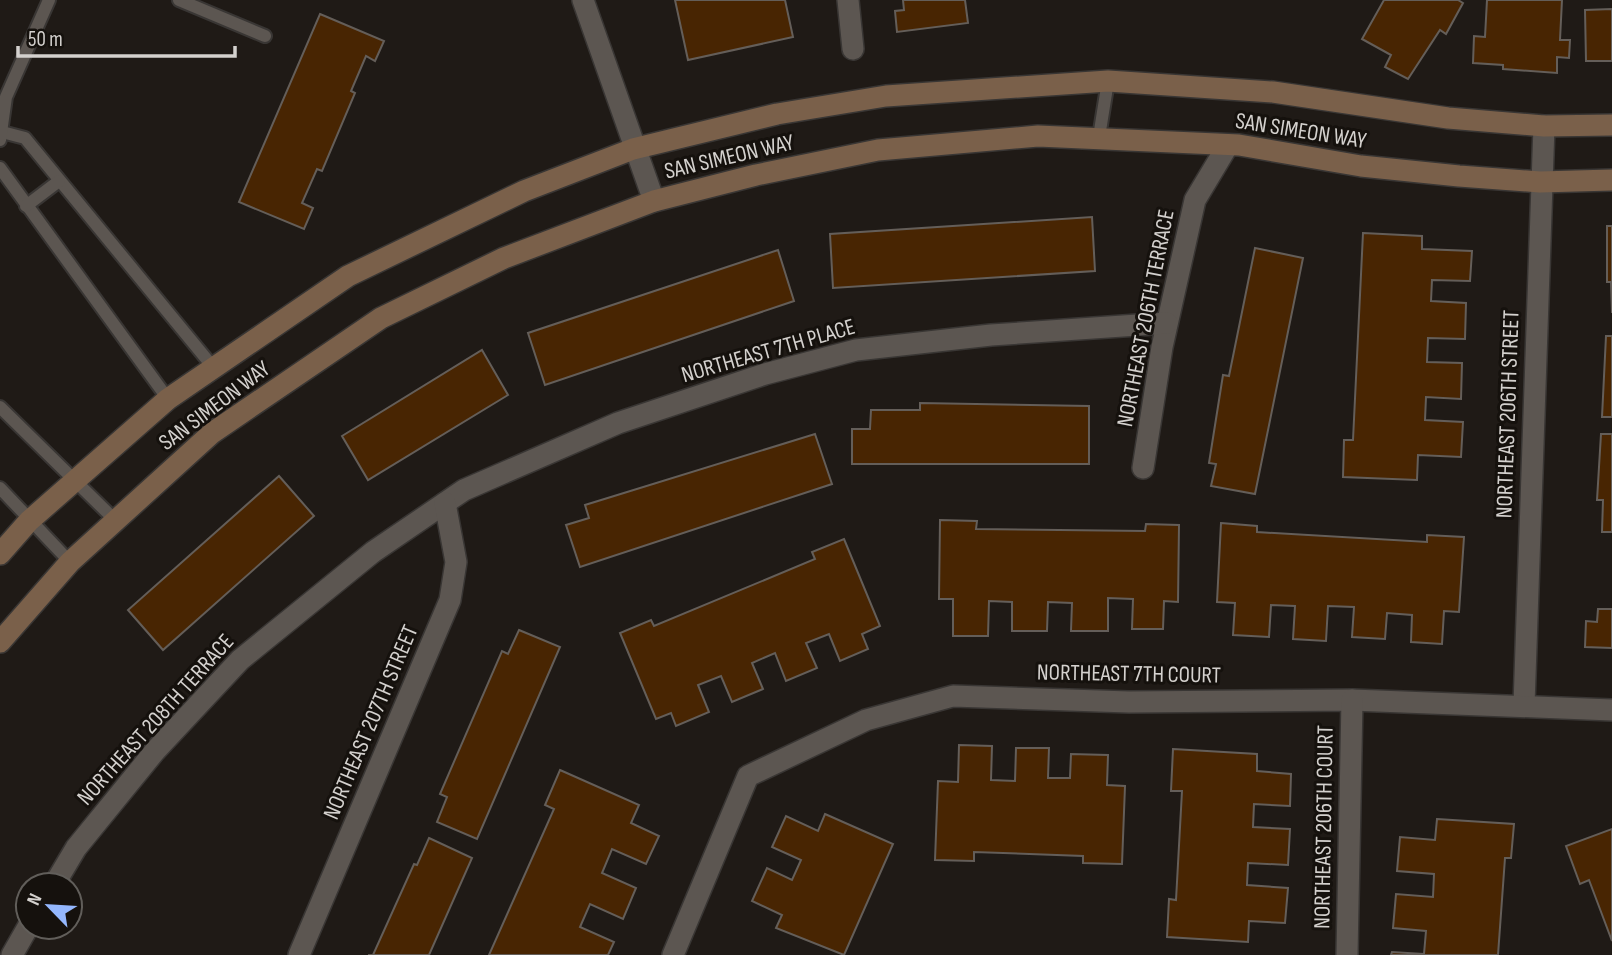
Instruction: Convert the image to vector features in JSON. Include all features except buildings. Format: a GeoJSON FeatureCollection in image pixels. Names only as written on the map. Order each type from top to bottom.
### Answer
{"type":"FeatureCollection","features":[{"type":"Feature","properties":{"kind":"street"},"geometry":{"type":"LineString","coordinates":[[583,0],[633,149],[654,201]]}},
{"type":"Feature","properties":{"kind":"street"},"geometry":{"type":"LineString","coordinates":[[848,0],[853,48]]}},
{"type":"Feature","properties":{"kind":"street","name":"SAN SIMEON WAY"},"geometry":{"type":"LineString","coordinates":[[0,554],[29,521],[168,399],[348,276],[524,191],[633,149],[778,114],[886,96],[1108,82],[1273,92],[1448,118],[1544,126],[1612,125]]}},
{"type":"Feature","properties":{"kind":"street","name":"NORTHEAST 206TH STREET"},"geometry":{"type":"LineString","coordinates":[[1524,705],[1544,126]]}},
{"type":"Feature","properties":{"kind":"street","name":"SAN SIMEON WAY"},"geometry":{"type":"LineString","coordinates":[[0,642],[70,562],[114,519],[212,433],[381,318],[504,258],[654,201],[756,175],[878,150],[1038,136],[1228,145],[1362,166],[1541,182],[1612,180]]}},
{"type":"Feature","properties":{"kind":"street","name":"NORTHEAST 206TH TERRACE"},"geometry":{"type":"LineString","coordinates":[[1143,468],[1167,323],[1195,200],[1228,145]]}},
{"type":"Feature","properties":{"kind":"street","name":"NORTHEAST 7TH PLACE"},"geometry":{"type":"LineString","coordinates":[[445,502],[464,490],[618,423],[765,374],[856,350],[991,335],[1167,323]]}},
{"type":"Feature","properties":{"kind":"street","name":"NORTHEAST 208TH TERRACE"},"geometry":{"type":"LineString","coordinates":[[62,871],[76,848],[155,751],[240,660],[373,552],[445,502]]}},
{"type":"Feature","properties":{"kind":"street","name":"NORTHEAST 207TH STREET"},"geometry":{"type":"LineString","coordinates":[[299,955],[450,600],[456,562],[445,502]]}},
{"type":"Feature","properties":{"kind":"street","name":"NORTHEAST 7TH COURT"},"geometry":{"type":"LineString","coordinates":[[674,955],[748,776],[866,720],[953,696],[1129,702],[1352,700],[1612,710]]}},
{"type":"Feature","properties":{"kind":"street","name":"NORTHEAST 206TH COURT"},"geometry":{"type":"LineString","coordinates":[[1347,955],[1352,700]]}},
{"type":"Feature","properties":{"kind":"lane"},"geometry":{"type":"LineString","coordinates":[[50,0],[6,97],[1,137],[25,138],[214,367]]}},
{"type":"Feature","properties":{"kind":"lane"},"geometry":{"type":"LineString","coordinates":[[179,0],[265,36]]}},
{"type":"Feature","properties":{"kind":"lane"},"geometry":{"type":"LineString","coordinates":[[1099,137],[1108,82]]}},
{"type":"Feature","properties":{"kind":"lane"},"geometry":{"type":"LineString","coordinates":[[0,168],[168,399]]}},
{"type":"Feature","properties":{"kind":"lane"},"geometry":{"type":"LineString","coordinates":[[26,206],[59,181]]}},
{"type":"Feature","properties":{"kind":"lane"},"geometry":{"type":"LineString","coordinates":[[0,407],[114,519]]}},
{"type":"Feature","properties":{"kind":"lane"},"geometry":{"type":"LineString","coordinates":[[0,488],[70,562]]}}]}
